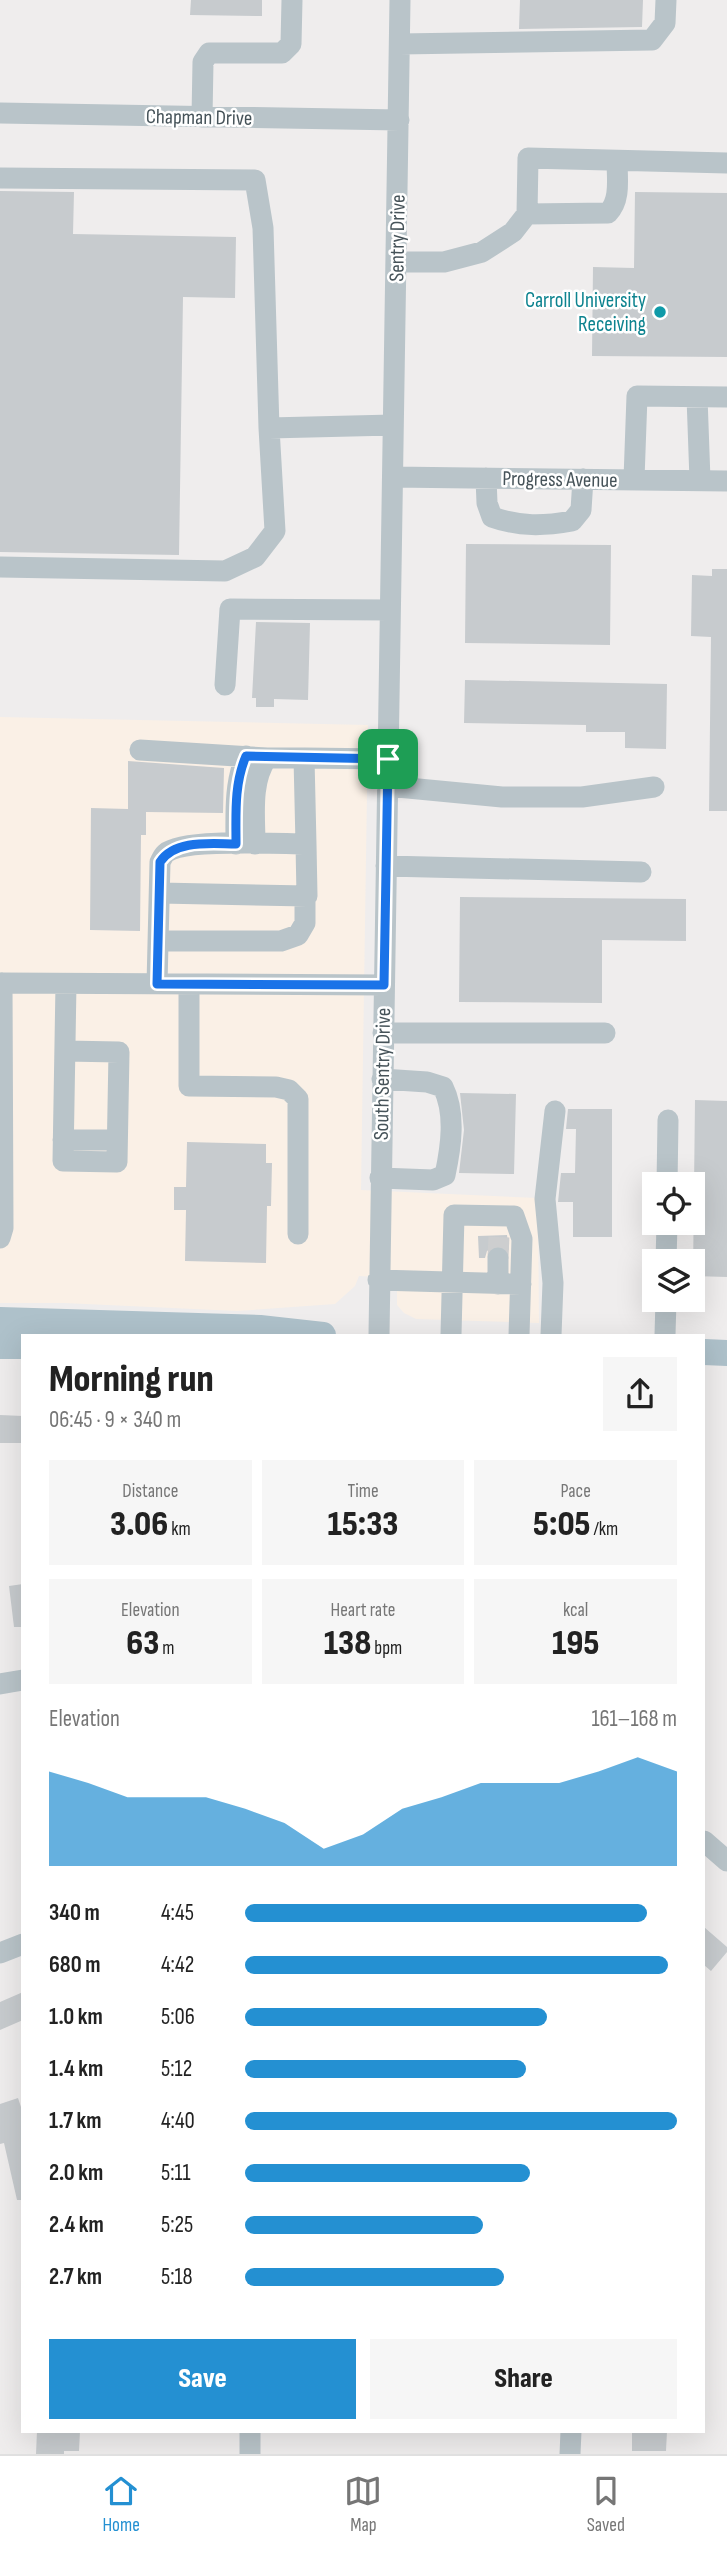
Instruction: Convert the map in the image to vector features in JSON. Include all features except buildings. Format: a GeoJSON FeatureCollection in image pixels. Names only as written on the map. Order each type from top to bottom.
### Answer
{"type":"FeatureCollection","features":[{"type":"Feature","properties":{"kind":"main road"},"geometry":{"type":"LineString","coordinates":[[0,1320],[261,1328],[314,1334]]}},
{"type":"Feature","properties":{"kind":"main road"},"geometry":{"type":"LineString","coordinates":[[0,1346],[21,1346]]}},
{"type":"Feature","properties":{"kind":"main road"},"geometry":{"type":"LineString","coordinates":[[705,1352],[727,1353]]}},
{"type":"Feature","properties":{"kind":"street"},"geometry":{"type":"LineString","coordinates":[[202,117],[203,62],[209,53],[282,53],[291,44],[292,0]]}},
{"type":"Feature","properties":{"kind":"street","name":"Sentry Drive"},"geometry":{"type":"LineString","coordinates":[[393,477],[400,0]]}},
{"type":"Feature","properties":{"kind":"street"},"geometry":{"type":"LineString","coordinates":[[400,44],[652,40],[665,23],[666,0]]}},
{"type":"Feature","properties":{"kind":"street","name":"Chapman Drive"},"geometry":{"type":"LineString","coordinates":[[0,113],[399,120]]}},
{"type":"Feature","properties":{"kind":"street"},"geometry":{"type":"LineString","coordinates":[[396,262],[444,262],[482,252],[513,232],[527,214],[528,158],[727,163]]}},
{"type":"Feature","properties":{"kind":"street"},"geometry":{"type":"LineString","coordinates":[[527,214],[608,213],[617,196],[617,160]]}},
{"type":"Feature","properties":{"kind":"street"},"geometry":{"type":"LineString","coordinates":[[0,178],[255,180],[263,228],[275,531],[255,557],[225,571],[0,567]]}},
{"type":"Feature","properties":{"kind":"street"},"geometry":{"type":"LineString","coordinates":[[634,479],[637,396],[727,397]]}},
{"type":"Feature","properties":{"kind":"street"},"geometry":{"type":"LineString","coordinates":[[697,397],[700,480]]}},
{"type":"Feature","properties":{"kind":"street"},"geometry":{"type":"LineString","coordinates":[[269,428],[393,425]]}},
{"type":"Feature","properties":{"kind":"street","name":"Progress Avenue"},"geometry":{"type":"LineString","coordinates":[[393,477],[727,481]]}},
{"type":"Feature","properties":{"kind":"street","name":"South Sentry Drive"},"geometry":{"type":"LineString","coordinates":[[379,1334],[393,477]]}},
{"type":"Feature","properties":{"kind":"street"},"geometry":{"type":"LineString","coordinates":[[486,478],[487,503],[492,517],[507,522],[540,526],[572,521],[581,510],[583,479]]}},
{"type":"Feature","properties":{"kind":"street"},"geometry":{"type":"LineString","coordinates":[[225,685],[230,608],[390,610]]}},
{"type":"Feature","properties":{"kind":"street"},"geometry":{"type":"LineString","coordinates":[[140,750],[256,757],[388,759]]}},
{"type":"Feature","properties":{"kind":"street"},"geometry":{"type":"LineString","coordinates":[[245,844],[235,807],[238,780],[256,757]]}},
{"type":"Feature","properties":{"kind":"street"},"geometry":{"type":"LineString","coordinates":[[160,941],[281,941],[298,936],[305,923],[304,758]]}},
{"type":"Feature","properties":{"kind":"street"},"geometry":{"type":"LineString","coordinates":[[387,786],[502,797],[582,797],[654,787]]}},
{"type":"Feature","properties":{"kind":"street"},"geometry":{"type":"LineString","coordinates":[[157,984],[160,862],[166,853],[182,846],[306,844]]}},
{"type":"Feature","properties":{"kind":"street"},"geometry":{"type":"LineString","coordinates":[[386,866],[641,872]]}},
{"type":"Feature","properties":{"kind":"street"},"geometry":{"type":"LineString","coordinates":[[160,893],[305,896]]}},
{"type":"Feature","properties":{"kind":"street"},"geometry":{"type":"LineString","coordinates":[[0,1238],[3,1228],[1,983],[384,985]]}},
{"type":"Feature","properties":{"kind":"street"},"geometry":{"type":"LineString","coordinates":[[65,1051],[119,1052],[117,1162],[63,1161],[66,984]]}},
{"type":"Feature","properties":{"kind":"street"},"geometry":{"type":"LineString","coordinates":[[189,985],[189,1086],[276,1087],[289,1090],[298,1098],[298,1234]]}},
{"type":"Feature","properties":{"kind":"street"},"geometry":{"type":"LineString","coordinates":[[383,1033],[605,1033]]}},
{"type":"Feature","properties":{"kind":"street"},"geometry":{"type":"LineString","coordinates":[[380,1178],[433,1180],[444,1175],[451,1126],[450,1100],[443,1087],[427,1082],[382,1079]]}},
{"type":"Feature","properties":{"kind":"street"},"geometry":{"type":"LineString","coordinates":[[551,1334],[552,1283],[545,1199],[555,1111]]}},
{"type":"Feature","properties":{"kind":"street"},"geometry":{"type":"LineString","coordinates":[[667,1172],[668,1120]]}},
{"type":"Feature","properties":{"kind":"street"},"geometry":{"type":"LineString","coordinates":[[451,1334],[454,1215],[499,1226],[514,1216],[523,1239],[519,1334]]}},
{"type":"Feature","properties":{"kind":"street"},"geometry":{"type":"LineString","coordinates":[[498,1258],[498,1284]]}},
{"type":"Feature","properties":{"kind":"street"},"geometry":{"type":"LineString","coordinates":[[379,1280],[521,1284]]}},
{"type":"Feature","properties":{"kind":"street"},"geometry":{"type":"LineString","coordinates":[[665,1334],[666,1312]]}},
{"type":"Feature","properties":{"kind":"street"},"geometry":{"type":"LineString","coordinates":[[0,1684],[21,1680]]}},
{"type":"Feature","properties":{"kind":"street"},"geometry":{"type":"LineString","coordinates":[[705,1842],[727,1861]]}},
{"type":"Feature","properties":{"kind":"street"},"geometry":{"type":"LineString","coordinates":[[0,1953],[21,1945]]}},
{"type":"Feature","properties":{"kind":"street"},"geometry":{"type":"LineString","coordinates":[[250,2433],[250,2454]]}},
{"type":"Feature","properties":{"kind":"street"},"geometry":{"type":"LineString","coordinates":[[570,2433],[570,2454]]}},
{"type":"Feature","properties":{"kind":"shaded area"},"geometry":{"type":"Polygon","coordinates":[[[0,717],[368,725],[361,1190],[538,1198],[539,1323],[416,1319],[404,1313],[397,1305],[397,1278],[359,1276],[355,1286],[335,1304],[237,1311],[64,1303],[0,1303],[0,717]]]}},
{"type":"Feature","properties":{"kind":"tunnel"},"geometry":{"type":"LineString","coordinates":[[498,1258],[499,1235]]}},
{"type":"Feature","properties":{"kind":"place","name":"Carroll University Receiving"},"geometry":{"type":"Point","coordinates":[660,312]}},
{"type":"Feature","properties":{"kind":"route"},"geometry":{"type":"LineString","coordinates":[[246,756],[388,759],[384,985],[157,984],[160,862],[166,853],[182,846],[236,844],[235,807],[238,780],[246,756]]}}]}
